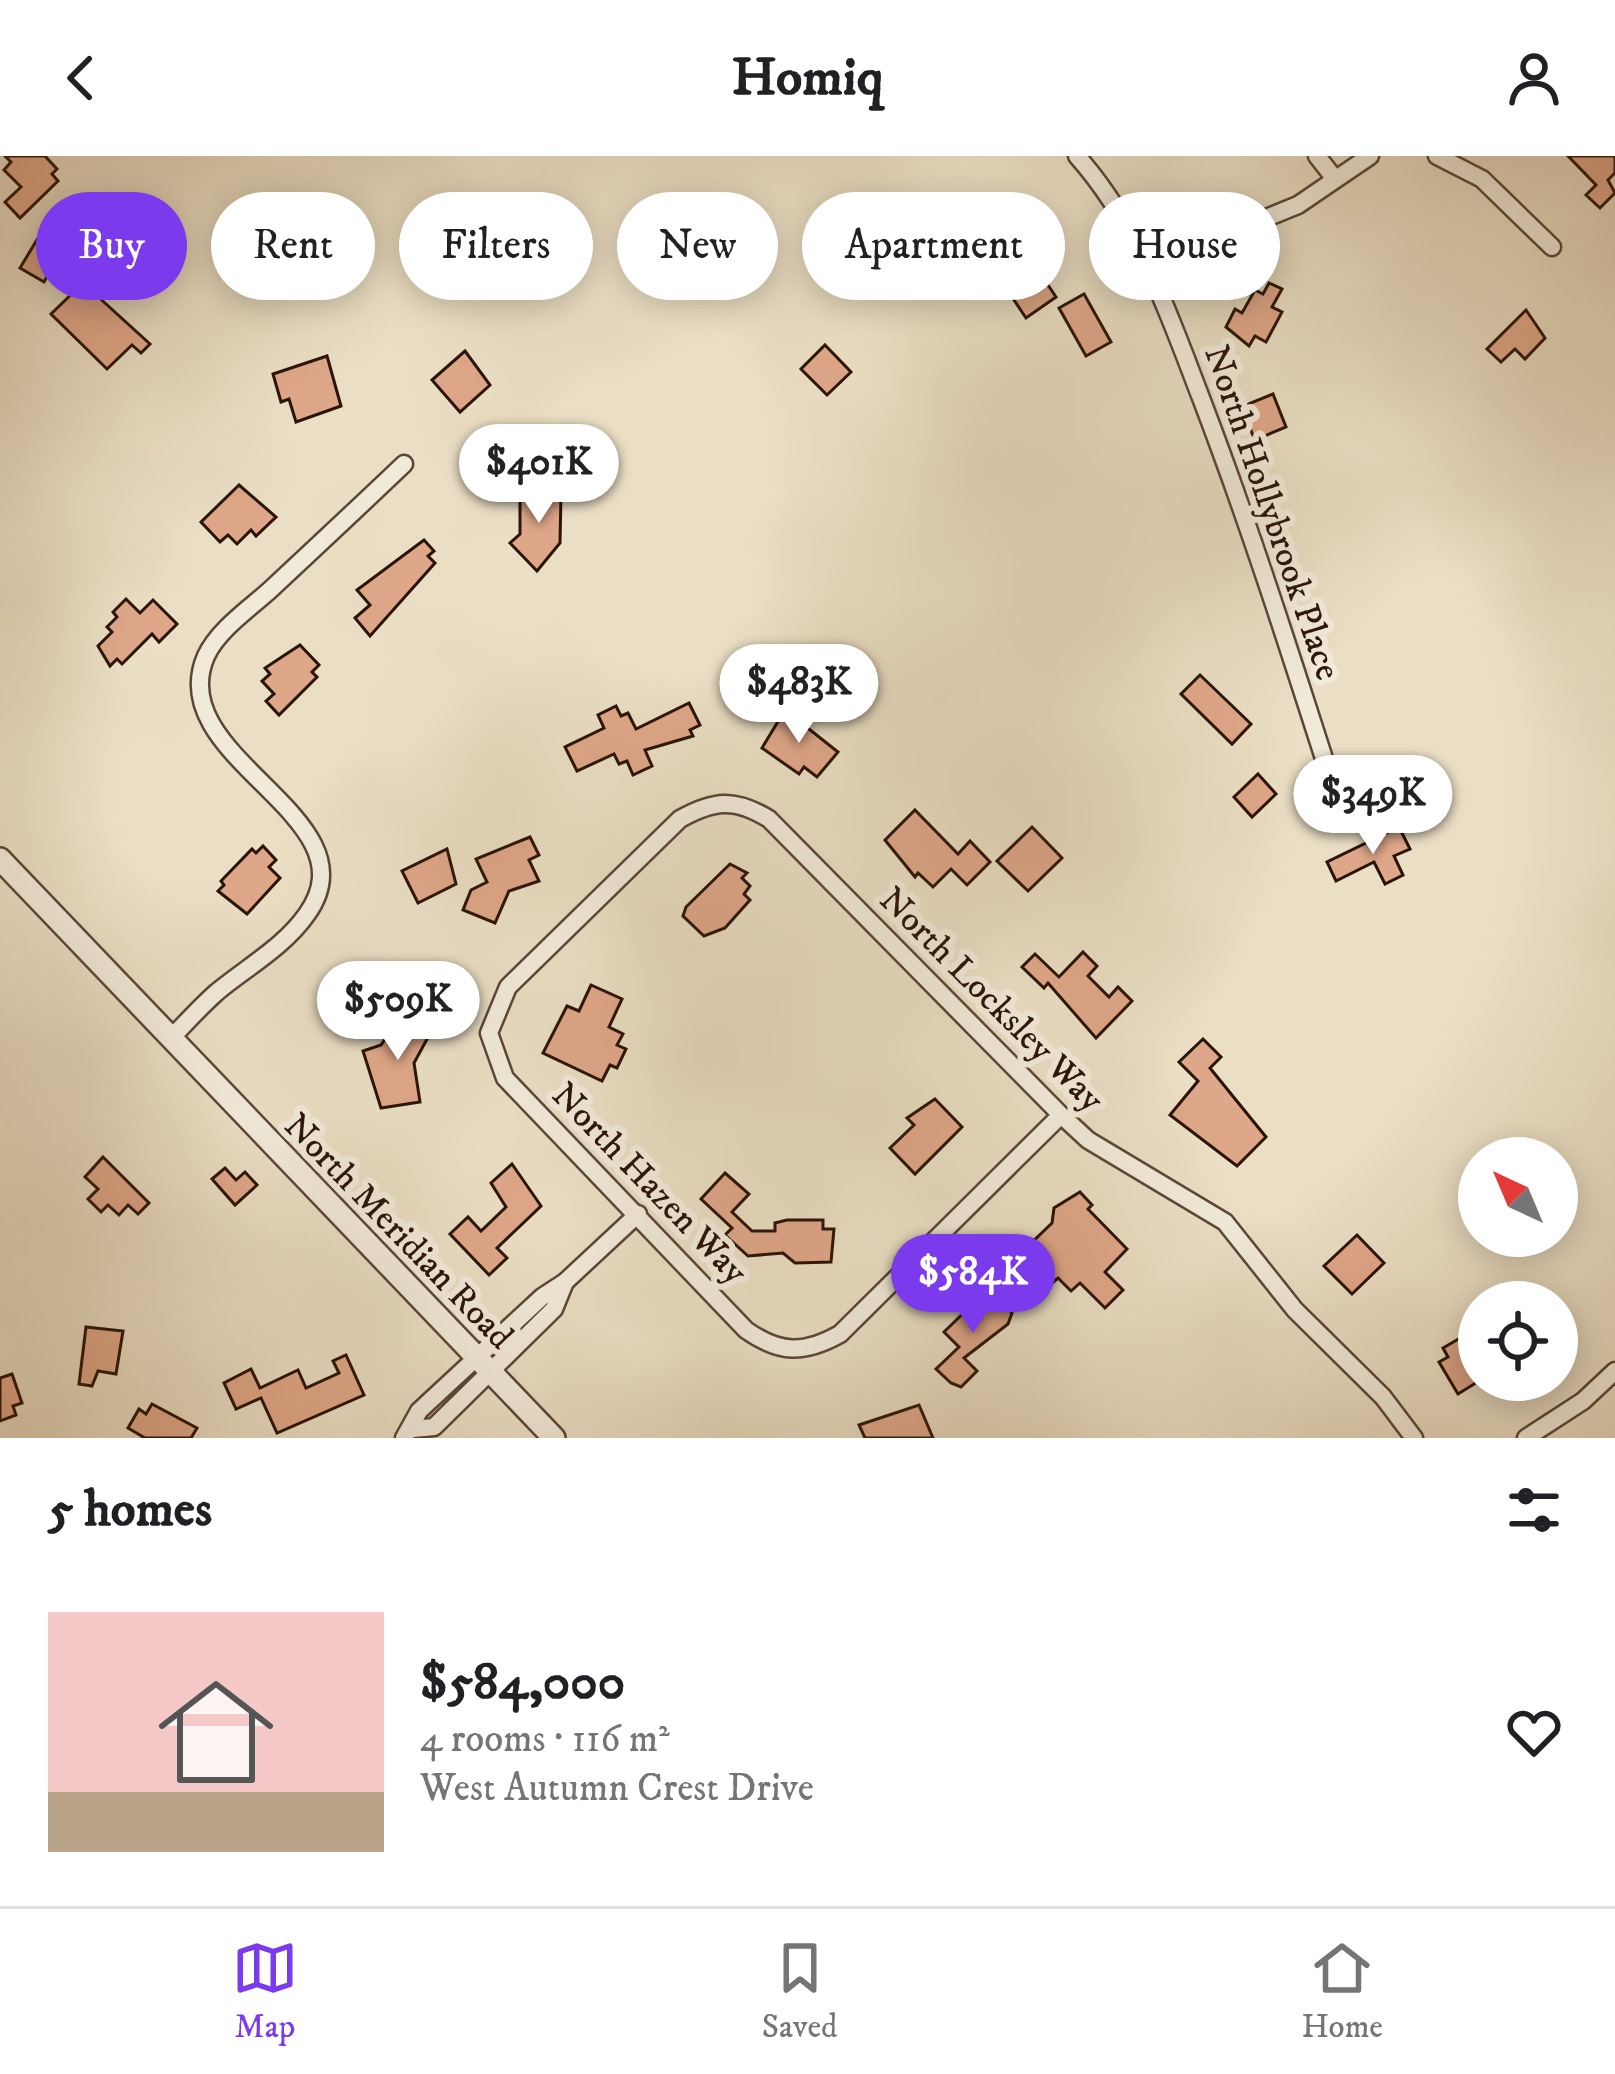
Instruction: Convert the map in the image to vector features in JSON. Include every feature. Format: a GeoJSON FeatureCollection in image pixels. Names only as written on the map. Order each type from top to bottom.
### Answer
{"type":"FeatureCollection","features":[{"type":"Feature","properties":{"kind":"street","name":"North Hollybrook Place"},"geometry":{"type":"LineString","coordinates":[[1077,156],[1106,192]]}},
{"type":"Feature","properties":{"kind":"street"},"geometry":{"type":"LineString","coordinates":[[1317,156],[1335,179]]}},
{"type":"Feature","properties":{"kind":"street"},"geometry":{"type":"LineString","coordinates":[[1280,212],[1370,156]]}},
{"type":"Feature","properties":{"kind":"street"},"geometry":{"type":"LineString","coordinates":[[1437,156],[1482,179],[1552,247]]}},
{"type":"Feature","properties":{"kind":"street","name":"North Hollybrook Place"},"geometry":{"type":"LineString","coordinates":[[1162,300],[1240,501],[1328,771]]}},
{"type":"Feature","properties":{"kind":"street"},"geometry":{"type":"LineString","coordinates":[[171,1038],[215,994],[289,936],[310,912],[320,871],[306,830],[215,731],[202,709],[198,688],[204,661],[230,628],[404,464]]}},
{"type":"Feature","properties":{"kind":"street","name":"North Locksley Way"},"geometry":{"type":"LineString","coordinates":[[489,1033],[508,987],[675,824],[706,805],[730,802],[769,819],[1088,1140],[1216,1214],[1319,1337],[1384,1396],[1414,1438]]}},
{"type":"Feature","properties":{"kind":"street","name":"North Meridian Road"},"geometry":{"type":"LineString","coordinates":[[0,859],[554,1438]]}},
{"type":"Feature","properties":{"kind":"street","name":"North Hazen Way"},"geometry":{"type":"LineString","coordinates":[[489,1033],[506,1078],[746,1330],[766,1345],[792,1352],[840,1334],[1061,1115]]}},
{"type":"Feature","properties":{"kind":"street"},"geometry":{"type":"LineString","coordinates":[[408,1434],[434,1427],[483,1364],[554,1309],[566,1282],[638,1214]]}},
{"type":"Feature","properties":{"kind":"street"},"geometry":{"type":"LineString","coordinates":[[1526,1438],[1583,1401],[1615,1371]]}},
{"type":"Feature","properties":{"kind":"building"},"geometry":{"type":"Polygon","coordinates":[[[5,156],[45,156],[57,169],[52,174],[58,181],[47,192],[36,192],[36,202],[20,218],[5,202],[21,187],[4,170],[11,162],[5,156]]]}},
{"type":"Feature","properties":{"kind":"building"},"geometry":{"type":"Polygon","coordinates":[[[1568,156],[1615,156],[1615,173],[1608,180],[1615,193],[1600,208],[1586,195],[1596,185],[1568,156]]]}},
{"type":"Feature","properties":{"kind":"building"},"geometry":{"type":"Polygon","coordinates":[[[36,241],[36,277],[20,268],[36,241]]]}},
{"type":"Feature","properties":{"kind":"building"},"geometry":{"type":"Polygon","coordinates":[[[1084,294],[1111,342],[1086,356],[1059,308],[1084,294]]]}},
{"type":"Feature","properties":{"kind":"building"},"geometry":{"type":"Polygon","coordinates":[[[65,300],[102,300],[150,344],[141,353],[132,345],[107,369],[51,314],[65,300]]]}},
{"type":"Feature","properties":{"kind":"building"},"geometry":{"type":"Polygon","coordinates":[[[1014,300],[1052,300],[1026,318],[1014,300]]]}},
{"type":"Feature","properties":{"kind":"building"},"geometry":{"type":"Polygon","coordinates":[[[1249,300],[1276,300],[1272,307],[1282,312],[1266,342],[1255,336],[1249,346],[1226,327],[1235,309],[1242,313],[1249,300]]]}},
{"type":"Feature","properties":{"kind":"building"},"geometry":{"type":"Polygon","coordinates":[[[1526,310],[1545,338],[1525,359],[1515,349],[1501,362],[1487,349],[1526,310]]]}},
{"type":"Feature","properties":{"kind":"building"},"geometry":{"type":"Polygon","coordinates":[[[825,345],[851,372],[827,395],[801,369],[825,345]]]}},
{"type":"Feature","properties":{"kind":"building"},"geometry":{"type":"Polygon","coordinates":[[[465,351],[490,385],[460,412],[432,380],[465,351]]]}},
{"type":"Feature","properties":{"kind":"building"},"geometry":{"type":"Polygon","coordinates":[[[327,356],[341,406],[296,422],[289,399],[281,402],[273,374],[327,356]]]}},
{"type":"Feature","properties":{"kind":"building"},"geometry":{"type":"Polygon","coordinates":[[[1273,394],[1286,427],[1255,440],[1241,407],[1273,394]]]}},
{"type":"Feature","properties":{"kind":"building"},"geometry":{"type":"Polygon","coordinates":[[[239,485],[276,517],[256,536],[251,530],[237,544],[228,535],[220,542],[201,522],[239,485]]]}},
{"type":"Feature","properties":{"kind":"building"},"geometry":{"type":"Polygon","coordinates":[[[534,487],[561,494],[560,543],[537,571],[510,543],[520,534],[520,495],[534,487]]]}},
{"type":"Feature","properties":{"kind":"building"},"geometry":{"type":"Polygon","coordinates":[[[424,540],[434,551],[428,556],[435,563],[370,636],[355,618],[370,605],[357,590],[424,540]]]}},
{"type":"Feature","properties":{"kind":"building"},"geometry":{"type":"Polygon","coordinates":[[[126,599],[140,613],[153,600],[177,624],[159,642],[152,634],[122,664],[117,659],[110,666],[98,646],[112,632],[107,627],[117,617],[113,612],[126,599]]]}},
{"type":"Feature","properties":{"kind":"building"},"geometry":{"type":"Polygon","coordinates":[[[300,645],[319,665],[312,672],[317,677],[279,715],[266,701],[274,694],[262,681],[270,674],[265,668],[300,645]]]}},
{"type":"Feature","properties":{"kind":"building"},"geometry":{"type":"Polygon","coordinates":[[[1200,675],[1251,724],[1232,744],[1181,694],[1200,675]]]}},
{"type":"Feature","properties":{"kind":"building"},"geometry":{"type":"Polygon","coordinates":[[[689,703],[700,725],[690,730],[693,736],[645,750],[652,766],[633,775],[627,761],[619,764],[614,754],[577,771],[565,747],[604,728],[598,715],[616,706],[621,716],[628,713],[636,729],[689,703]]]}},
{"type":"Feature","properties":{"kind":"building"},"geometry":{"type":"Polygon","coordinates":[[[785,710],[838,752],[817,777],[804,767],[799,774],[762,748],[785,710]]]}},
{"type":"Feature","properties":{"kind":"building"},"geometry":{"type":"Polygon","coordinates":[[[1258,774],[1276,794],[1252,817],[1234,797],[1258,774]]]}},
{"type":"Feature","properties":{"kind":"building"},"geometry":{"type":"Polygon","coordinates":[[[915,810],[958,854],[970,841],[990,862],[967,885],[951,869],[933,887],[918,873],[915,877],[885,840],[915,810]]]}},
{"type":"Feature","properties":{"kind":"building"},"geometry":{"type":"Polygon","coordinates":[[[1032,827],[1062,858],[1028,891],[997,861],[1032,827]]]}},
{"type":"Feature","properties":{"kind":"building"},"geometry":{"type":"Polygon","coordinates":[[[1399,827],[1410,849],[1394,856],[1403,875],[1385,884],[1374,862],[1336,881],[1327,862],[1399,827]]]}},
{"type":"Feature","properties":{"kind":"building"},"geometry":{"type":"Polygon","coordinates":[[[530,837],[539,855],[529,860],[539,881],[509,891],[495,923],[463,910],[471,890],[487,882],[476,859],[530,837]]]}},
{"type":"Feature","properties":{"kind":"building"},"geometry":{"type":"Polygon","coordinates":[[[263,846],[276,860],[269,867],[280,878],[247,914],[218,891],[224,885],[221,881],[252,849],[256,853],[263,846]]]}},
{"type":"Feature","properties":{"kind":"building"},"geometry":{"type":"Polygon","coordinates":[[[447,849],[456,884],[418,903],[402,871],[447,849]]]}},
{"type":"Feature","properties":{"kind":"building"},"geometry":{"type":"Polygon","coordinates":[[[730,864],[747,873],[742,878],[750,886],[744,894],[750,900],[725,928],[704,936],[683,916],[686,907],[730,864]]]}},
{"type":"Feature","properties":{"kind":"building"},"geometry":{"type":"Polygon","coordinates":[[[1083,952],[1097,966],[1088,976],[1109,997],[1118,987],[1132,1001],[1096,1038],[1048,983],[1044,988],[1022,967],[1035,954],[1059,977],[1083,952]]]}},
{"type":"Feature","properties":{"kind":"building"},"geometry":{"type":"Polygon","coordinates":[[[591,985],[622,999],[609,1027],[623,1034],[617,1045],[626,1049],[617,1068],[610,1065],[602,1081],[543,1053],[567,1006],[579,1011],[591,985]]]}},
{"type":"Feature","properties":{"kind":"building"},"geometry":{"type":"Polygon","coordinates":[[[404,1011],[432,1030],[414,1063],[420,1102],[381,1108],[363,1051],[381,1045],[404,1011]]]}},
{"type":"Feature","properties":{"kind":"building"},"geometry":{"type":"Polygon","coordinates":[[[1203,1039],[1221,1057],[1210,1068],[1266,1137],[1237,1166],[1170,1115],[1198,1081],[1179,1062],[1203,1039]]]}},
{"type":"Feature","properties":{"kind":"building"},"geometry":{"type":"Polygon","coordinates":[[[935,1099],[962,1127],[915,1174],[890,1148],[914,1125],[907,1118],[935,1099]]]}},
{"type":"Feature","properties":{"kind":"building"},"geometry":{"type":"Polygon","coordinates":[[[103,1157],[149,1203],[138,1214],[128,1205],[119,1215],[108,1205],[101,1212],[88,1199],[98,1189],[85,1177],[103,1157]]]}},
{"type":"Feature","properties":{"kind":"building"},"geometry":{"type":"Polygon","coordinates":[[[512,1164],[541,1206],[497,1248],[507,1258],[489,1275],[450,1234],[468,1217],[481,1231],[506,1207],[491,1183],[512,1164]]]}},
{"type":"Feature","properties":{"kind":"building"},"geometry":{"type":"Polygon","coordinates":[[[225,1168],[236,1180],[245,1172],[257,1185],[235,1205],[212,1179],[225,1168]]]}},
{"type":"Feature","properties":{"kind":"building"},"geometry":{"type":"Polygon","coordinates":[[[725,1173],[749,1194],[732,1212],[752,1231],[775,1231],[775,1223],[787,1220],[823,1220],[823,1229],[834,1229],[831,1262],[795,1263],[783,1253],[748,1256],[725,1235],[732,1228],[701,1199],[725,1173]]]}},
{"type":"Feature","properties":{"kind":"building"},"geometry":{"type":"Polygon","coordinates":[[[1080,1192],[1092,1205],[1088,1209],[1127,1249],[1105,1272],[1123,1290],[1105,1308],[1080,1283],[1071,1291],[1058,1278],[1050,1285],[1023,1251],[1052,1223],[1054,1208],[1080,1192]]]}},
{"type":"Feature","properties":{"kind":"building"},"geometry":{"type":"Polygon","coordinates":[[[1357,1235],[1384,1263],[1352,1294],[1324,1266],[1357,1235]]]}},
{"type":"Feature","properties":{"kind":"building"},"geometry":{"type":"Polygon","coordinates":[[[992,1292],[1012,1313],[1008,1324],[964,1358],[977,1371],[961,1387],[936,1369],[959,1347],[944,1332],[983,1294],[992,1292]]]}},
{"type":"Feature","properties":{"kind":"building"},"geometry":{"type":"Polygon","coordinates":[[[86,1327],[123,1331],[116,1374],[98,1371],[92,1386],[79,1384],[86,1327]]]}},
{"type":"Feature","properties":{"kind":"building"},"geometry":{"type":"Polygon","coordinates":[[[1458,1339],[1458,1394],[1439,1362],[1448,1357],[1443,1348],[1458,1339]]]}},
{"type":"Feature","properties":{"kind":"building"},"geometry":{"type":"Polygon","coordinates":[[[346,1355],[364,1395],[277,1433],[261,1398],[236,1409],[224,1383],[251,1369],[260,1388],[298,1370],[306,1388],[339,1373],[333,1361],[346,1355]]]}},
{"type":"Feature","properties":{"kind":"building"},"geometry":{"type":"Polygon","coordinates":[[[12,1374],[22,1403],[13,1406],[16,1415],[0,1421],[0,1378],[12,1374]]]}},
{"type":"Feature","properties":{"kind":"building"},"geometry":{"type":"Polygon","coordinates":[[[152,1404],[197,1428],[191,1438],[145,1438],[128,1428],[139,1409],[146,1414],[152,1404]]]}},
{"type":"Feature","properties":{"kind":"building"},"geometry":{"type":"Polygon","coordinates":[[[919,1405],[933,1438],[865,1438],[859,1425],[919,1405]]]}}]}
